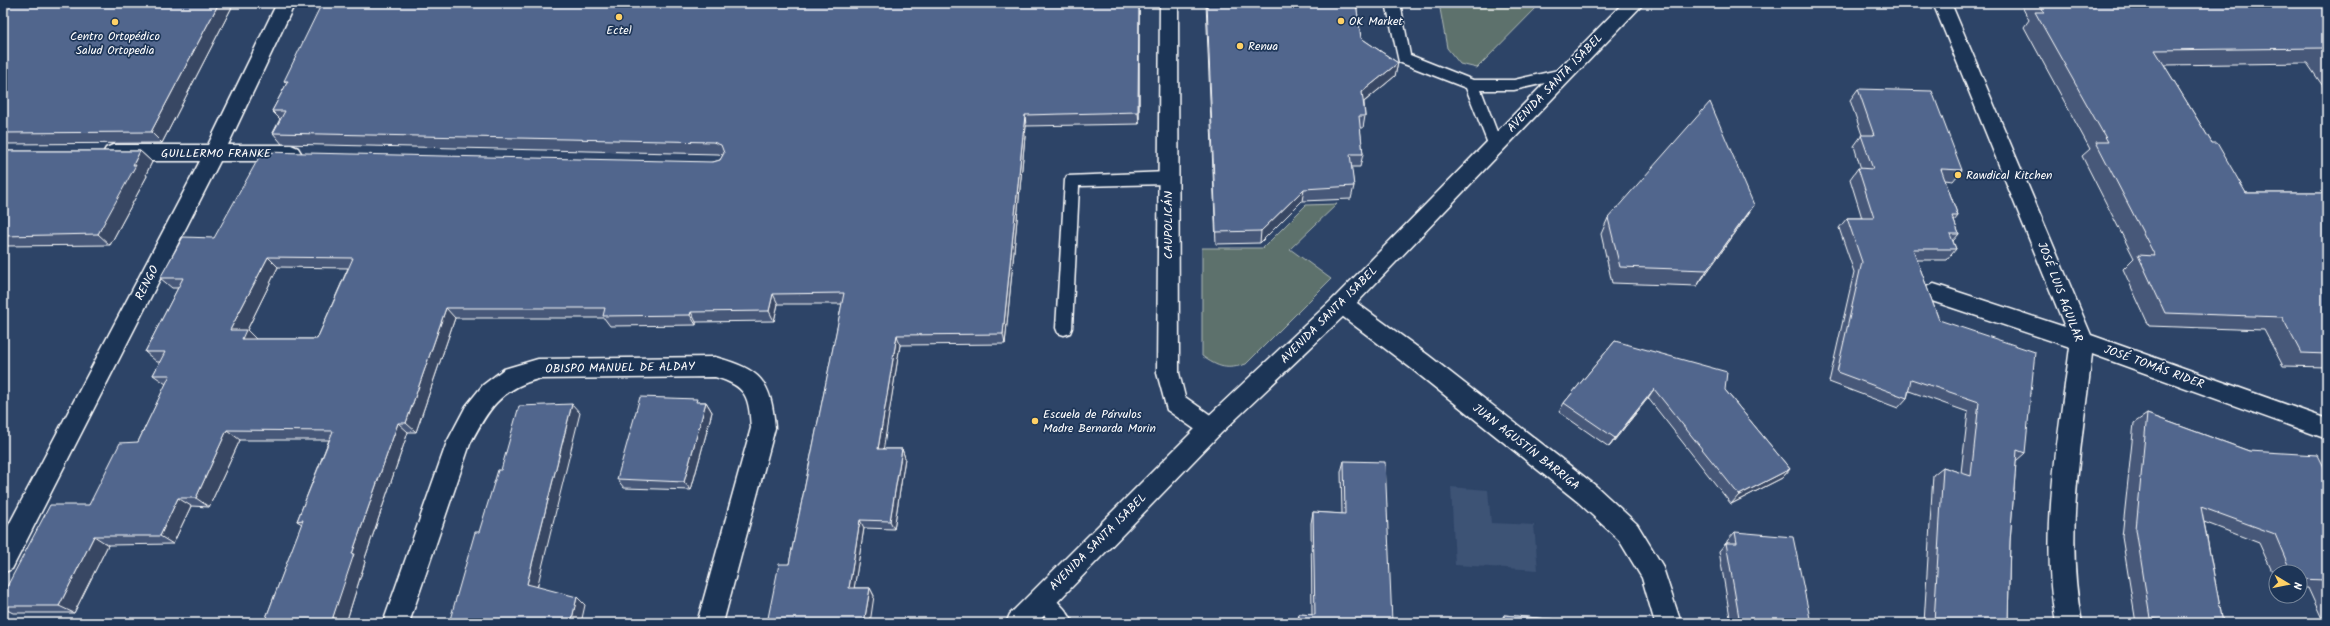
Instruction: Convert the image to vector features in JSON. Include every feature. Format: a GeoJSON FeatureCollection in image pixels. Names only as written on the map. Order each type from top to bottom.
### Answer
{"type":"FeatureCollection","features":[{"type":"Feature","properties":{"kind":"street","name":"RENGO"},"geometry":{"type":"LineString","coordinates":[[3,561],[214,152],[286,3]]}},
{"type":"Feature","properties":{"kind":"street","name":"CAUPOLICÁN"},"geometry":{"type":"LineString","coordinates":[[1169,3],[1168,373],[1175,403],[1211,428]]}},
{"type":"Feature","properties":{"kind":"street","name":"AVENIDA SANTA ISABEL"},"geometry":{"type":"LineString","coordinates":[[1019,623],[1211,428],[1342,304],[1495,144],[1567,73],[1614,12],[1635,3]]}},
{"type":"Feature","properties":{"kind":"street","name":"JOSÉ LUIS AGUILAR"},"geometry":{"type":"LineString","coordinates":[[1942,3],[2082,341],[2062,516],[2064,603],[2069,623]]}},
{"type":"Feature","properties":{"kind":"street","name":"GUILLERMO FRANKE"},"geometry":{"type":"LineString","coordinates":[[95,153],[307,153]]}},
{"type":"Feature","properties":{"kind":"street","name":"JOSÉ TOMÁS RIDER"},"geometry":{"type":"LineString","coordinates":[[1934,293],[2082,341],[2327,429]]}},
{"type":"Feature","properties":{"kind":"street","name":"JUAN AGUSTÍN BARRIGA"},"geometry":{"type":"LineString","coordinates":[[1342,304],[1420,362],[1556,470],[1628,532],[1653,572],[1668,623]]}},
{"type":"Feature","properties":{"kind":"street","name":"OBISPO MANUEL DE ALDAY"},"geometry":{"type":"LineString","coordinates":[[396,623],[459,442],[474,413],[491,392],[512,376],[538,369],[715,367],[736,372],[752,383],[762,400],[763,428],[710,623]]}},
{"type":"Feature","properties":{"kind":"lane"},"geometry":{"type":"LineString","coordinates":[[1393,3],[1404,58],[1472,85],[1514,85],[1567,73]]}},
{"type":"Feature","properties":{"kind":"lane"},"geometry":{"type":"LineString","coordinates":[[1472,85],[1495,144]]}},
{"type":"Feature","properties":{"kind":"lane"},"geometry":{"type":"LineString","coordinates":[[1064,328],[1072,180],[1168,178]]}},
{"type":"Feature","properties":{"kind":"lane"},"geometry":{"type":"LineString","coordinates":[[1041,599],[1064,623]]}},
{"type":"Feature","properties":{"kind":"shaded area"},"geometry":{"type":"Polygon","coordinates":[[[1451,487],[1488,490],[1491,523],[1534,525],[1538,570],[1455,565],[1451,487]]]}},
{"type":"Feature","properties":{"kind":"green space"},"geometry":{"type":"Polygon","coordinates":[[[1439,3],[1541,3],[1477,68],[1460,64],[1447,48],[1439,3]]]}},
{"type":"Feature","properties":{"kind":"green space"},"geometry":{"type":"Polygon","coordinates":[[[1337,204],[1290,249],[1331,279],[1246,364],[1234,367],[1223,367],[1202,356],[1202,248],[1263,248],[1306,205],[1337,204]]]}},
{"type":"Feature","properties":{"kind":"building"},"geometry":{"type":"Polygon","coordinates":[[[3,3],[219,3],[151,132],[3,133],[3,3]]]}},
{"type":"Feature","properties":{"kind":"building"},"geometry":{"type":"Polygon","coordinates":[[[322,3],[1139,3],[1138,112],[1025,115],[1003,334],[897,335],[878,449],[902,449],[890,521],[860,520],[849,588],[870,588],[864,623],[767,623],[779,564],[789,564],[844,293],[773,294],[769,311],[691,312],[690,315],[603,316],[605,308],[446,308],[406,423],[398,423],[352,554],[354,554],[331,623],[264,623],[303,520],[297,521],[333,431],[227,430],[196,498],[178,498],[160,536],[94,536],[59,606],[3,606],[3,594],[50,505],[89,505],[120,443],[138,442],[170,375],[153,375],[165,352],[145,352],[183,278],[160,278],[183,237],[214,238],[262,152],[713,162],[720,160],[724,153],[721,145],[713,142],[273,133],[285,111],[272,111],[288,81],[284,81],[322,3]],[[268,257],[230,330],[246,330],[242,339],[317,339],[353,258],[268,257]]]}},
{"type":"Feature","properties":{"kind":"building"},"geometry":{"type":"Polygon","coordinates":[[[1207,3],[1356,3],[1361,38],[1398,63],[1362,92],[1365,116],[1359,116],[1363,154],[1350,154],[1354,186],[1304,189],[1261,231],[1216,232],[1207,3]]]}},
{"type":"Feature","properties":{"kind":"building"},"geometry":{"type":"Polygon","coordinates":[[[2039,3],[2327,3],[2327,54],[2323,48],[2155,50],[2212,143],[2217,143],[2246,193],[2327,193],[2327,354],[2301,353],[2282,317],[2165,313],[2138,255],[2155,256],[2096,142],[2108,142],[2035,12],[2044,12],[2039,3]]]}},
{"type":"Feature","properties":{"kind":"building"},"geometry":{"type":"Polygon","coordinates":[[[1858,89],[1932,91],[1962,170],[1941,169],[1958,216],[1952,216],[1959,234],[1950,234],[1956,249],[1913,249],[1939,320],[2035,352],[2025,453],[2017,450],[2010,541],[2008,623],[1934,623],[1943,467],[1971,476],[1979,402],[1911,379],[1907,398],[1837,372],[1862,262],[1847,218],[1874,218],[1858,168],[1873,169],[1861,135],[1874,135],[1858,89]]]}},
{"type":"Feature","properties":{"kind":"building"},"geometry":{"type":"Polygon","coordinates":[[[1710,102],[1754,205],[1707,270],[1620,267],[1608,218],[1710,102]]]}},
{"type":"Feature","properties":{"kind":"building"},"geometry":{"type":"Polygon","coordinates":[[[3,151],[140,151],[133,165],[136,165],[98,234],[3,236],[3,151]]]}},
{"type":"Feature","properties":{"kind":"building"},"geometry":{"type":"Polygon","coordinates":[[[1615,341],[1727,372],[1725,390],[1790,469],[1739,495],[1654,389],[1615,438],[1564,403],[1615,341]]]}},
{"type":"Feature","properties":{"kind":"building"},"geometry":{"type":"Polygon","coordinates":[[[640,397],[697,399],[696,402],[706,402],[684,482],[617,479],[640,397]]]}},
{"type":"Feature","properties":{"kind":"building"},"geometry":{"type":"Polygon","coordinates":[[[572,404],[527,584],[577,597],[571,623],[449,623],[475,532],[479,532],[498,470],[501,470],[519,406],[572,404]]]}},
{"type":"Feature","properties":{"kind":"building"},"geometry":{"type":"Polygon","coordinates":[[[2147,414],[2249,451],[2317,455],[2325,471],[2327,471],[2327,585],[2325,580],[2308,579],[2308,564],[2288,564],[2275,534],[2201,507],[2223,623],[2161,623],[2160,620],[2150,618],[2136,529],[2147,414]]]}},
{"type":"Feature","properties":{"kind":"building"},"geometry":{"type":"Polygon","coordinates":[[[1344,461],[1385,462],[1392,622],[1299,623],[1299,614],[1315,615],[1313,512],[1345,514],[1344,461]]]}},
{"type":"Feature","properties":{"kind":"building"},"geometry":{"type":"Polygon","coordinates":[[[1735,532],[1793,537],[1811,623],[1740,623],[1726,543],[1737,543],[1735,532]]]}},
{"type":"Feature","properties":{"kind":"building"},"geometry":{"type":"Polygon","coordinates":[[[1504,615],[1594,623],[1505,623],[1504,615]]]}},
{"type":"Feature","properties":{"kind":"place","name":"Ectel"},"geometry":{"type":"Point","coordinates":[619,17]}},
{"type":"Feature","properties":{"kind":"place","name":"OK Market"},"geometry":{"type":"Point","coordinates":[1341,21]}},
{"type":"Feature","properties":{"kind":"place","name":"Centro Ortopédico Salud Ortopedia"},"geometry":{"type":"Point","coordinates":[115,22]}},
{"type":"Feature","properties":{"kind":"place","name":"Renua"},"geometry":{"type":"Point","coordinates":[1240,46]}},
{"type":"Feature","properties":{"kind":"place","name":"Rawdical Kitchen"},"geometry":{"type":"Point","coordinates":[1958,175]}},
{"type":"Feature","properties":{"kind":"place","name":"Escuela de Párvulos Madre Bernarda Morin"},"geometry":{"type":"Point","coordinates":[1035,421]}}]}
